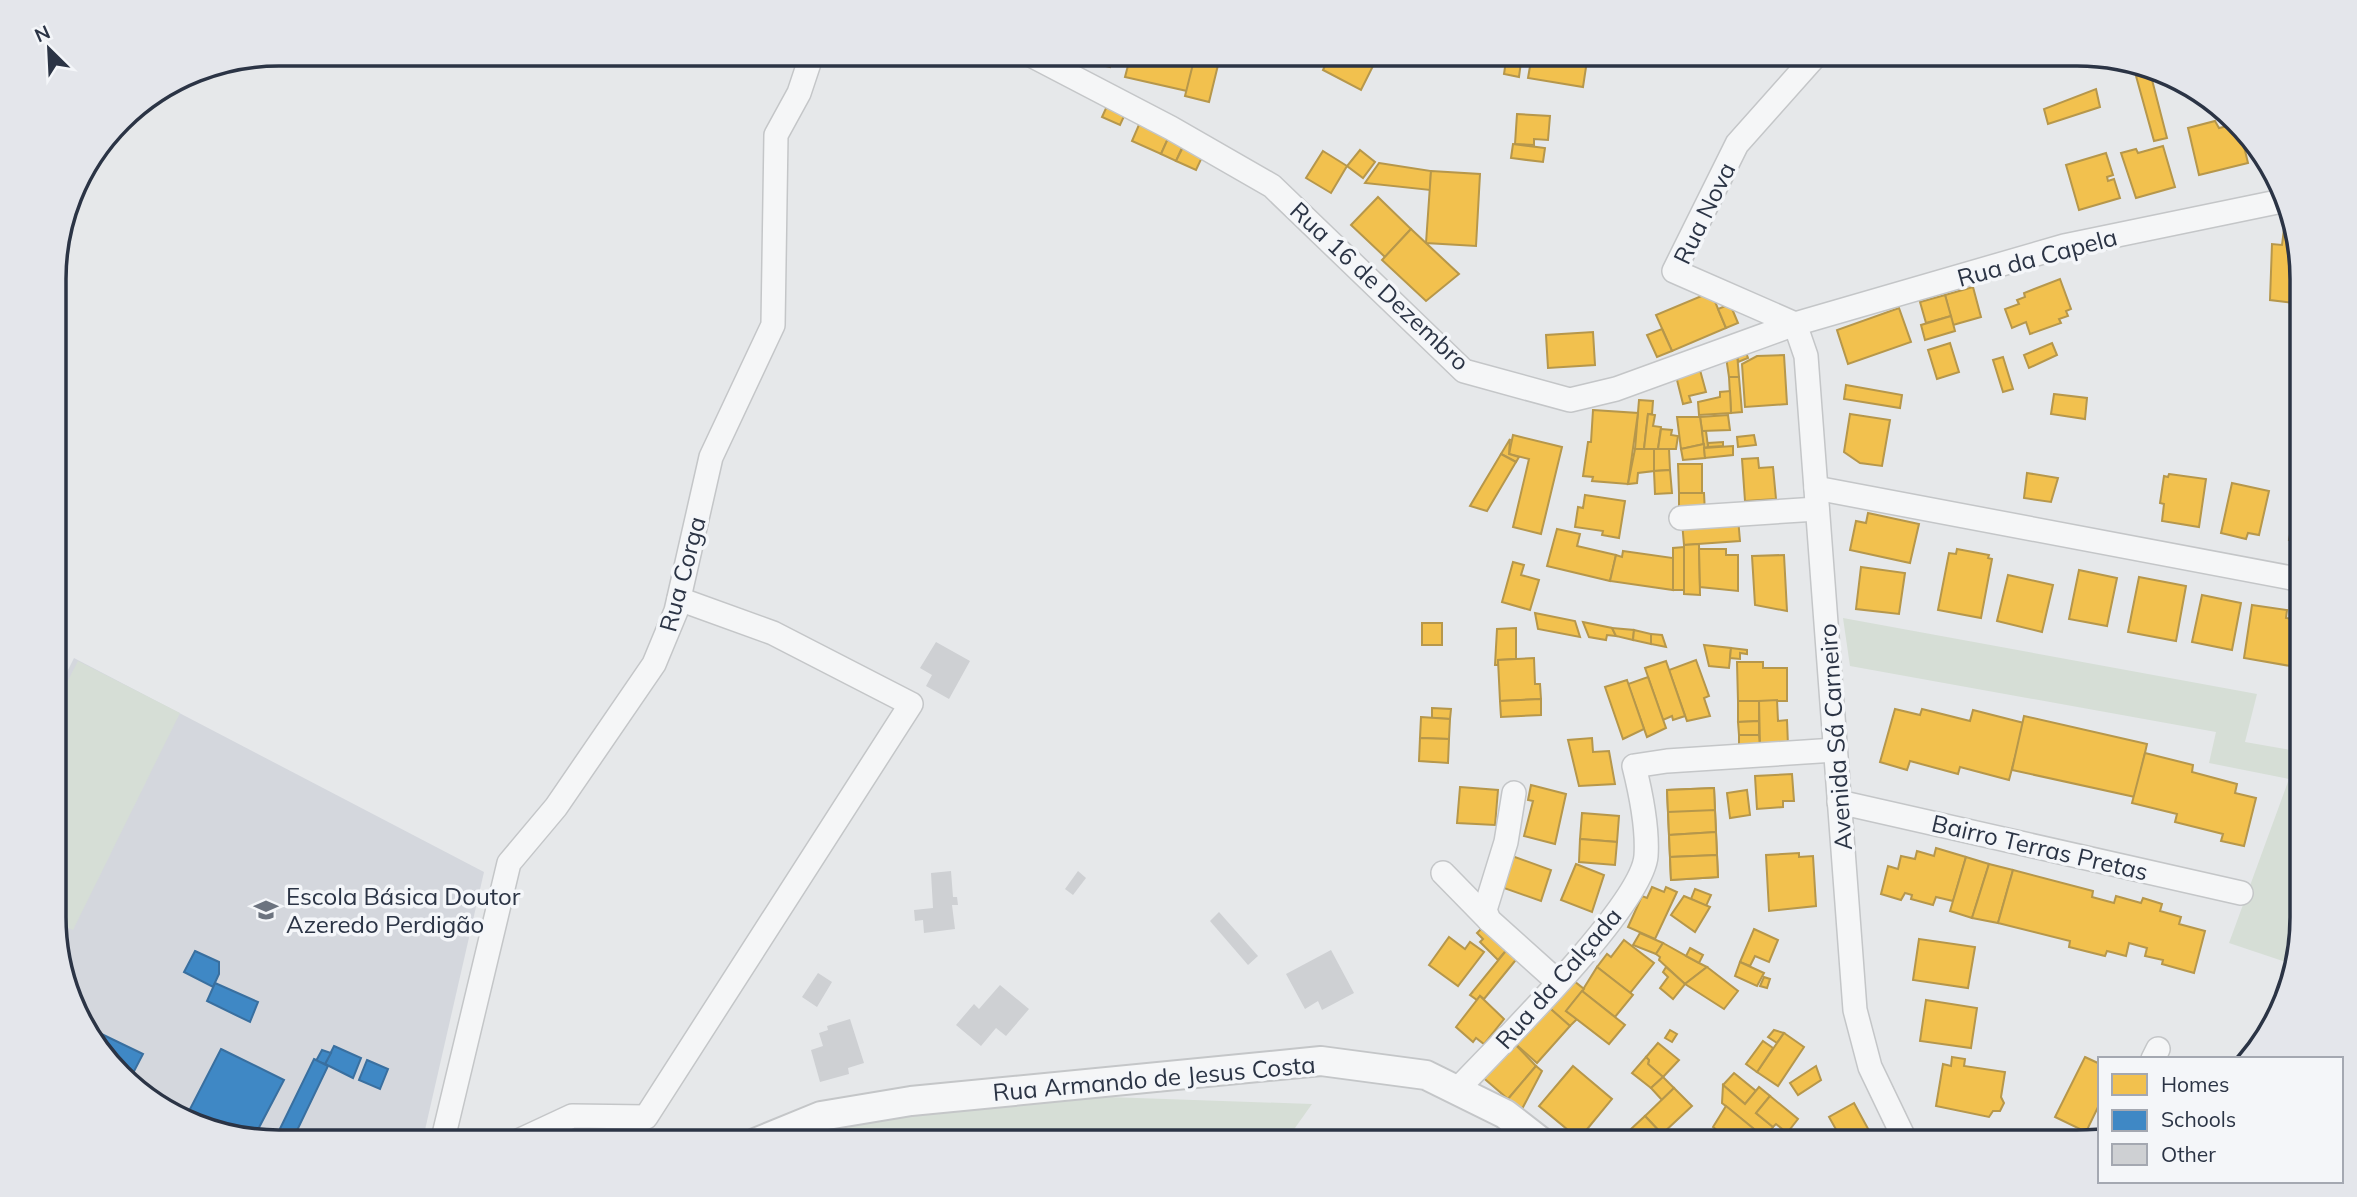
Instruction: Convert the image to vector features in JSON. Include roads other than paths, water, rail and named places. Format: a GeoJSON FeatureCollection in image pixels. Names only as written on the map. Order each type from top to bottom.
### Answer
{"type":"FeatureCollection","features":[{"type":"Feature","properties":{"kind":"street","name":"Rua Corga"},"geometry":{"type":"LineString","coordinates":[[445,1130],[509,863],[556,807],[654,664],[679,599],[711,457],[773,325],[776,135],[799,93],[808,67]]}},
{"type":"Feature","properties":{"kind":"street","name":"Rua 16 de Dezembro"},"geometry":{"type":"LineString","coordinates":[[1054,67],[1171,128],[1272,186],[1464,371],[1570,400],[1616,389],[1795,324]]}},
{"type":"Feature","properties":{"kind":"street","name":"Rua Nova"},"geometry":{"type":"LineString","coordinates":[[1795,324],[1674,271],[1737,144],[1805,67]]}},
{"type":"Feature","properties":{"kind":"street","name":"Rua da Capela"},"geometry":{"type":"LineString","coordinates":[[1795,324],[2064,246],[2276,202]]}},
{"type":"Feature","properties":{"kind":"street","name":"Avenida Sá Carneiro"},"geometry":{"type":"LineString","coordinates":[[1795,324],[1806,356],[1855,1010],[1870,1067],[1900,1130]]}},
{"type":"Feature","properties":{"kind":"street"},"geometry":{"type":"LineString","coordinates":[[1681,518],[1817,499],[2291,578]]}},
{"type":"Feature","properties":{"kind":"street"},"geometry":{"type":"LineString","coordinates":[[542,1130],[572,1116],[646,1117],[911,704],[772,633],[679,599]]}},
{"type":"Feature","properties":{"kind":"street","name":"Rua da Calçada"},"geometry":{"type":"LineString","coordinates":[[1457,1090],[1558,982],[1623,905],[1646,858],[1641,796],[1634,766],[1667,761],[1835,750]]}},
{"type":"Feature","properties":{"kind":"street"},"geometry":{"type":"LineString","coordinates":[[1489,919],[1485,910],[1506,842],[1514,793]]}},
{"type":"Feature","properties":{"kind":"street","name":"Bairro Terras Pretas"},"geometry":{"type":"LineString","coordinates":[[1839,802],[2241,893]]}},
{"type":"Feature","properties":{"kind":"street"},"geometry":{"type":"LineString","coordinates":[[1443,873],[1558,982]]}},
{"type":"Feature","properties":{"kind":"street","name":"Rua Armando de Jesus Costa"},"geometry":{"type":"LineString","coordinates":[[787,1130],[821,1116],[911,1101],[1321,1061],[1426,1075],[1505,1114],[1526,1130]]}},
{"type":"Feature","properties":{"kind":"place","name":"Escola Básica Doutor Azeredo Perdigão"},"geometry":{"type":"Point","coordinates":[266,910]}}]}
